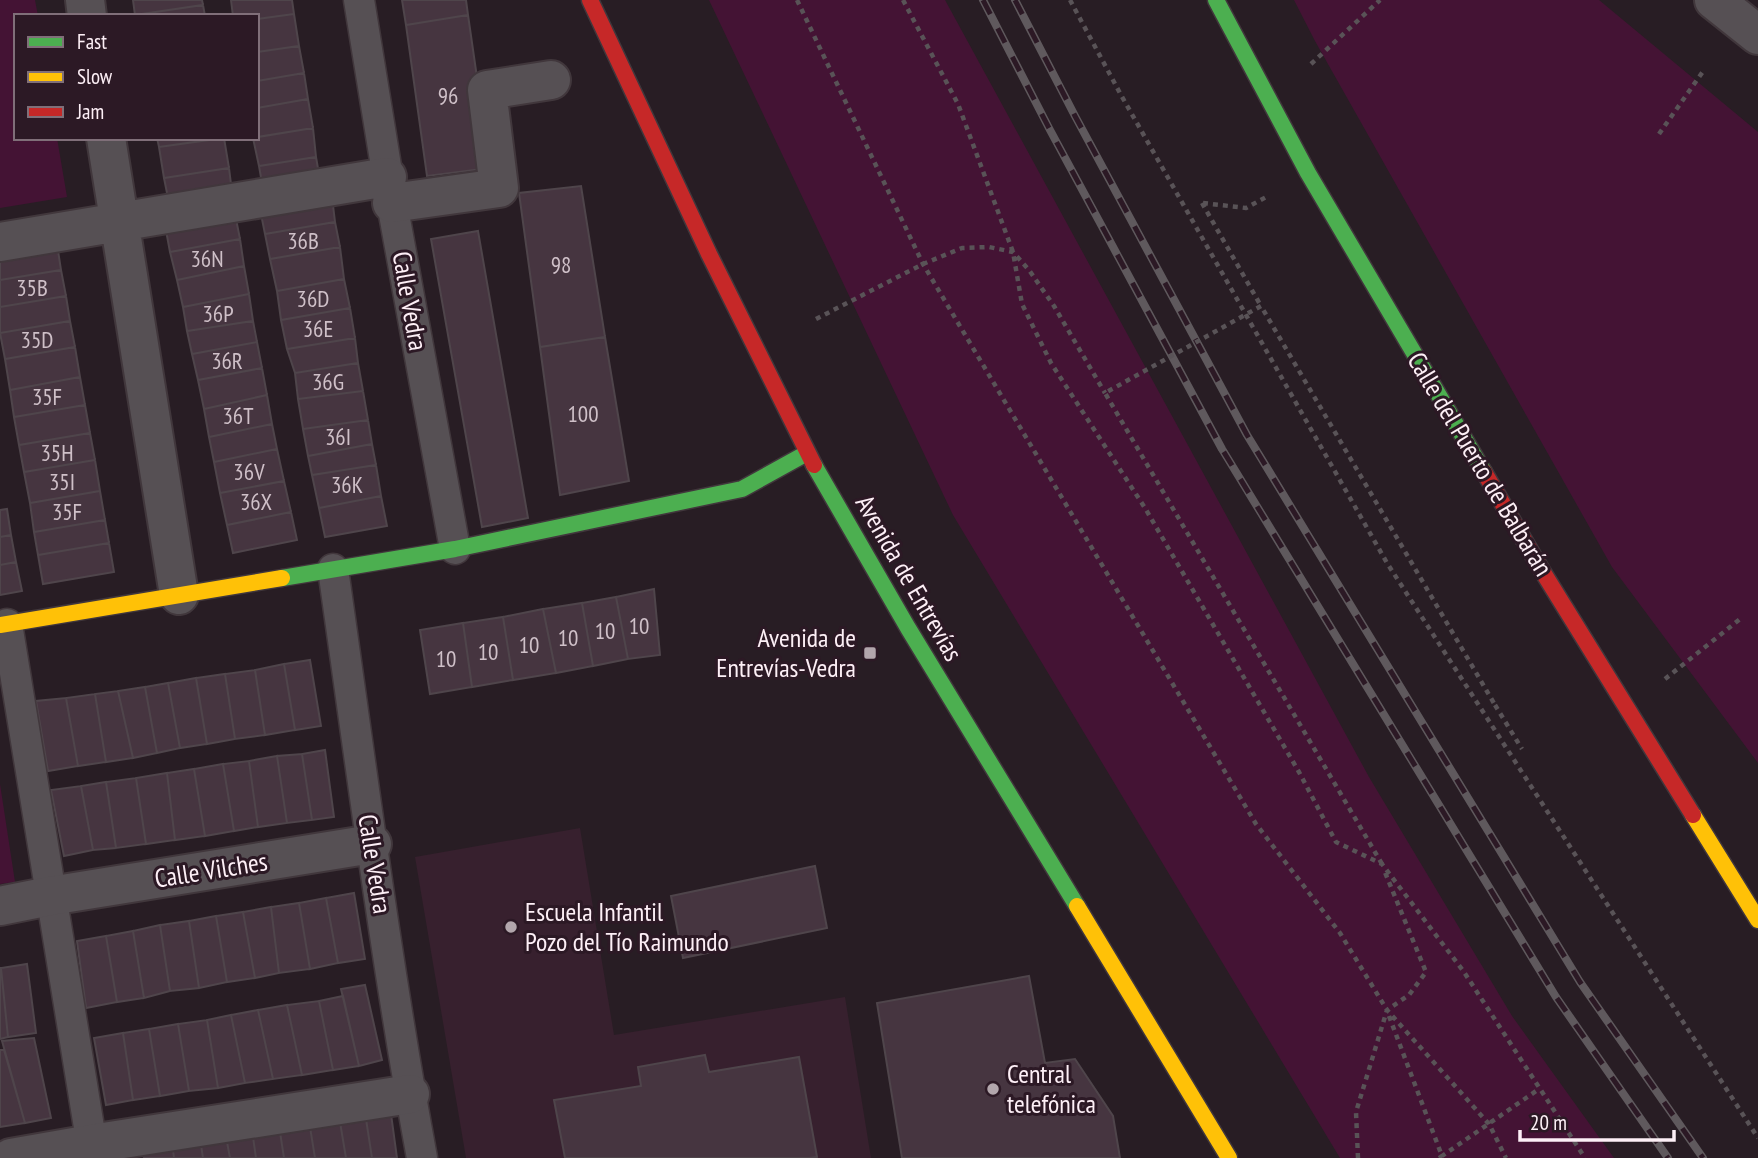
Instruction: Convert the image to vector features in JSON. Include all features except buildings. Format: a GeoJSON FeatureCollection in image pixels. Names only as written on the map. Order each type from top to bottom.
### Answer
{"type":"FeatureCollection","features":[{"type":"Feature","properties":{"kind":"street","name":"Avenida de Entrevías"},"geometry":{"type":"LineString","coordinates":[[590,0],[709,254],[807,453],[915,639],[1229,1158]]}},
{"type":"Feature","properties":{"kind":"street","name":"Calle del Puerto de Balbarán"},"geometry":{"type":"LineString","coordinates":[[1216,0],[1308,173],[1527,545],[1758,920]]}},
{"type":"Feature","properties":{"kind":"street"},"geometry":{"type":"LineString","coordinates":[[1714,0],[1758,35]]}},
{"type":"Feature","properties":{"kind":"street"},"geometry":{"type":"LineString","coordinates":[[0,242],[119,222],[390,190],[499,188],[487,90],[551,79]]}},
{"type":"Feature","properties":{"kind":"street"},"geometry":{"type":"LineString","coordinates":[[106,140],[179,594]]}},
{"type":"Feature","properties":{"kind":"street"},"geometry":{"type":"LineString","coordinates":[[4,624],[455,549],[743,489],[807,453]]}},
{"type":"Feature","properties":{"kind":"street","name":"Calle Vilches"},"geometry":{"type":"LineString","coordinates":[[0,906],[372,844]]}},
{"type":"Feature","properties":{"kind":"street"},"geometry":{"type":"LineString","coordinates":[[11,1158],[92,1151],[410,1094]]}},
{"type":"Feature","properties":{"kind":"lane","name":"Calle Vedra"},"geometry":{"type":"LineString","coordinates":[[359,0],[390,190],[455,549]]}},
{"type":"Feature","properties":{"kind":"lane","name":"Calle Vedra"},"geometry":{"type":"LineString","coordinates":[[333,569],[372,844],[422,1158]]}},
{"type":"Feature","properties":{"kind":"lane"},"geometry":{"type":"LineString","coordinates":[[4,624],[92,1151]]}},
{"type":"Feature","properties":{"kind":"path"},"geometry":{"type":"LineString","coordinates":[[797,0],[923,264],[1256,824],[1340,933],[1387,1010],[1489,1124],[1506,1158]]}},
{"type":"Feature","properties":{"kind":"path"},"geometry":{"type":"LineString","coordinates":[[903,0],[958,104],[1013,252],[1022,304],[1051,363],[1145,508],[1299,772],[1336,842],[1382,864],[1426,972],[1409,995],[1387,1010],[1356,1112],[1358,1158]]}},
{"type":"Feature","properties":{"kind":"path"},"geometry":{"type":"LineString","coordinates":[[1070,0],[1121,95],[1387,563],[1758,1138]]}},
{"type":"Feature","properties":{"kind":"path"},"geometry":{"type":"LineString","coordinates":[[1311,64],[1380,0]]}},
{"type":"Feature","properties":{"kind":"path"},"geometry":{"type":"LineString","coordinates":[[1659,134],[1704,70]]}},
{"type":"Feature","properties":{"kind":"path"},"geometry":{"type":"LineString","coordinates":[[1276,191],[1246,208],[1202,203],[1521,749]]}},
{"type":"Feature","properties":{"kind":"path"},"geometry":{"type":"LineString","coordinates":[[816,319],[923,264],[962,248],[989,247],[1013,252],[1054,306],[1382,864],[1464,972],[1585,1158]]}},
{"type":"Feature","properties":{"kind":"path"},"geometry":{"type":"LineString","coordinates":[[1105,393],[1261,306]]}},
{"type":"Feature","properties":{"kind":"path"},"geometry":{"type":"LineString","coordinates":[[1665,679],[1740,619]]}},
{"type":"Feature","properties":{"kind":"path"},"geometry":{"type":"LineString","coordinates":[[1387,1010],[1441,1157],[1539,1089]]}},
{"type":"Feature","properties":{"kind":"shaded area"},"geometry":{"type":"Polygon","coordinates":[[[0,0],[35,0],[38,14],[14,14],[14,140],[57,140],[67,197],[0,208],[0,0]]]}},
{"type":"Feature","properties":{"kind":"shaded area"},"geometry":{"type":"Polygon","coordinates":[[[709,0],[945,0],[1369,777],[1512,1016],[1614,1158],[1340,1158],[953,515],[709,0]]]}},
{"type":"Feature","properties":{"kind":"shaded area"},"geometry":{"type":"Polygon","coordinates":[[[1294,0],[1599,0],[1758,132],[1758,763],[1612,567],[1294,0]]]}},
{"type":"Feature","properties":{"kind":"shaded area"},"geometry":{"type":"Polygon","coordinates":[[[0,784],[15,882],[0,884],[0,784]]]}},
{"type":"Feature","properties":{"kind":"shaded area","name":"Escuela Infantil Pozo del Tío Raimundo"},"geometry":{"type":"Polygon","coordinates":[[[580,828],[614,1035],[845,997],[871,1158],[466,1158],[415,857],[580,828]]]}},
{"type":"Feature","properties":{"kind":"railway"},"geometry":{"type":"LineString","coordinates":[[983,0],[1222,449],[1556,997],[1668,1158]]}},
{"type":"Feature","properties":{"kind":"railway"},"geometry":{"type":"LineString","coordinates":[[1015,0],[1247,435],[1580,982],[1703,1158]]}},
{"type":"Feature","properties":{"kind":"traffic: fast"},"geometry":{"type":"LineString","coordinates":[[1216,0],[1308,173],[1484,472]]}},
{"type":"Feature","properties":{"kind":"traffic: fast"},"geometry":{"type":"LineString","coordinates":[[282,578],[455,549],[742,489],[807,453]]}},
{"type":"Feature","properties":{"kind":"traffic: fast"},"geometry":{"type":"LineString","coordinates":[[814,465],[908,628],[1077,906]]}},
{"type":"Feature","properties":{"kind":"traffic: slow"},"geometry":{"type":"LineString","coordinates":[[0,625],[282,578]]}},
{"type":"Feature","properties":{"kind":"traffic: slow"},"geometry":{"type":"LineString","coordinates":[[1693,815],[1758,920]]}},
{"type":"Feature","properties":{"kind":"traffic: slow"},"geometry":{"type":"LineString","coordinates":[[1077,906],[1229,1158]]}},
{"type":"Feature","properties":{"kind":"traffic: jam"},"geometry":{"type":"LineString","coordinates":[[590,0],[709,254],[814,465]]}},
{"type":"Feature","properties":{"kind":"traffic: jam"},"geometry":{"type":"LineString","coordinates":[[1484,472],[1693,815]]}},
{"type":"Feature","properties":{"kind":"place","name":"Avenida de Entrevías-Vedra"},"geometry":{"type":"Point","coordinates":[870,653]}},
{"type":"Feature","properties":{"kind":"place","name":"Escuela Infantil Pozo del Tío Raimundo"},"geometry":{"type":"Point","coordinates":[511,927]}},
{"type":"Feature","properties":{"kind":"place","name":"Central telefónica"},"geometry":{"type":"Point","coordinates":[993,1089]}}]}
